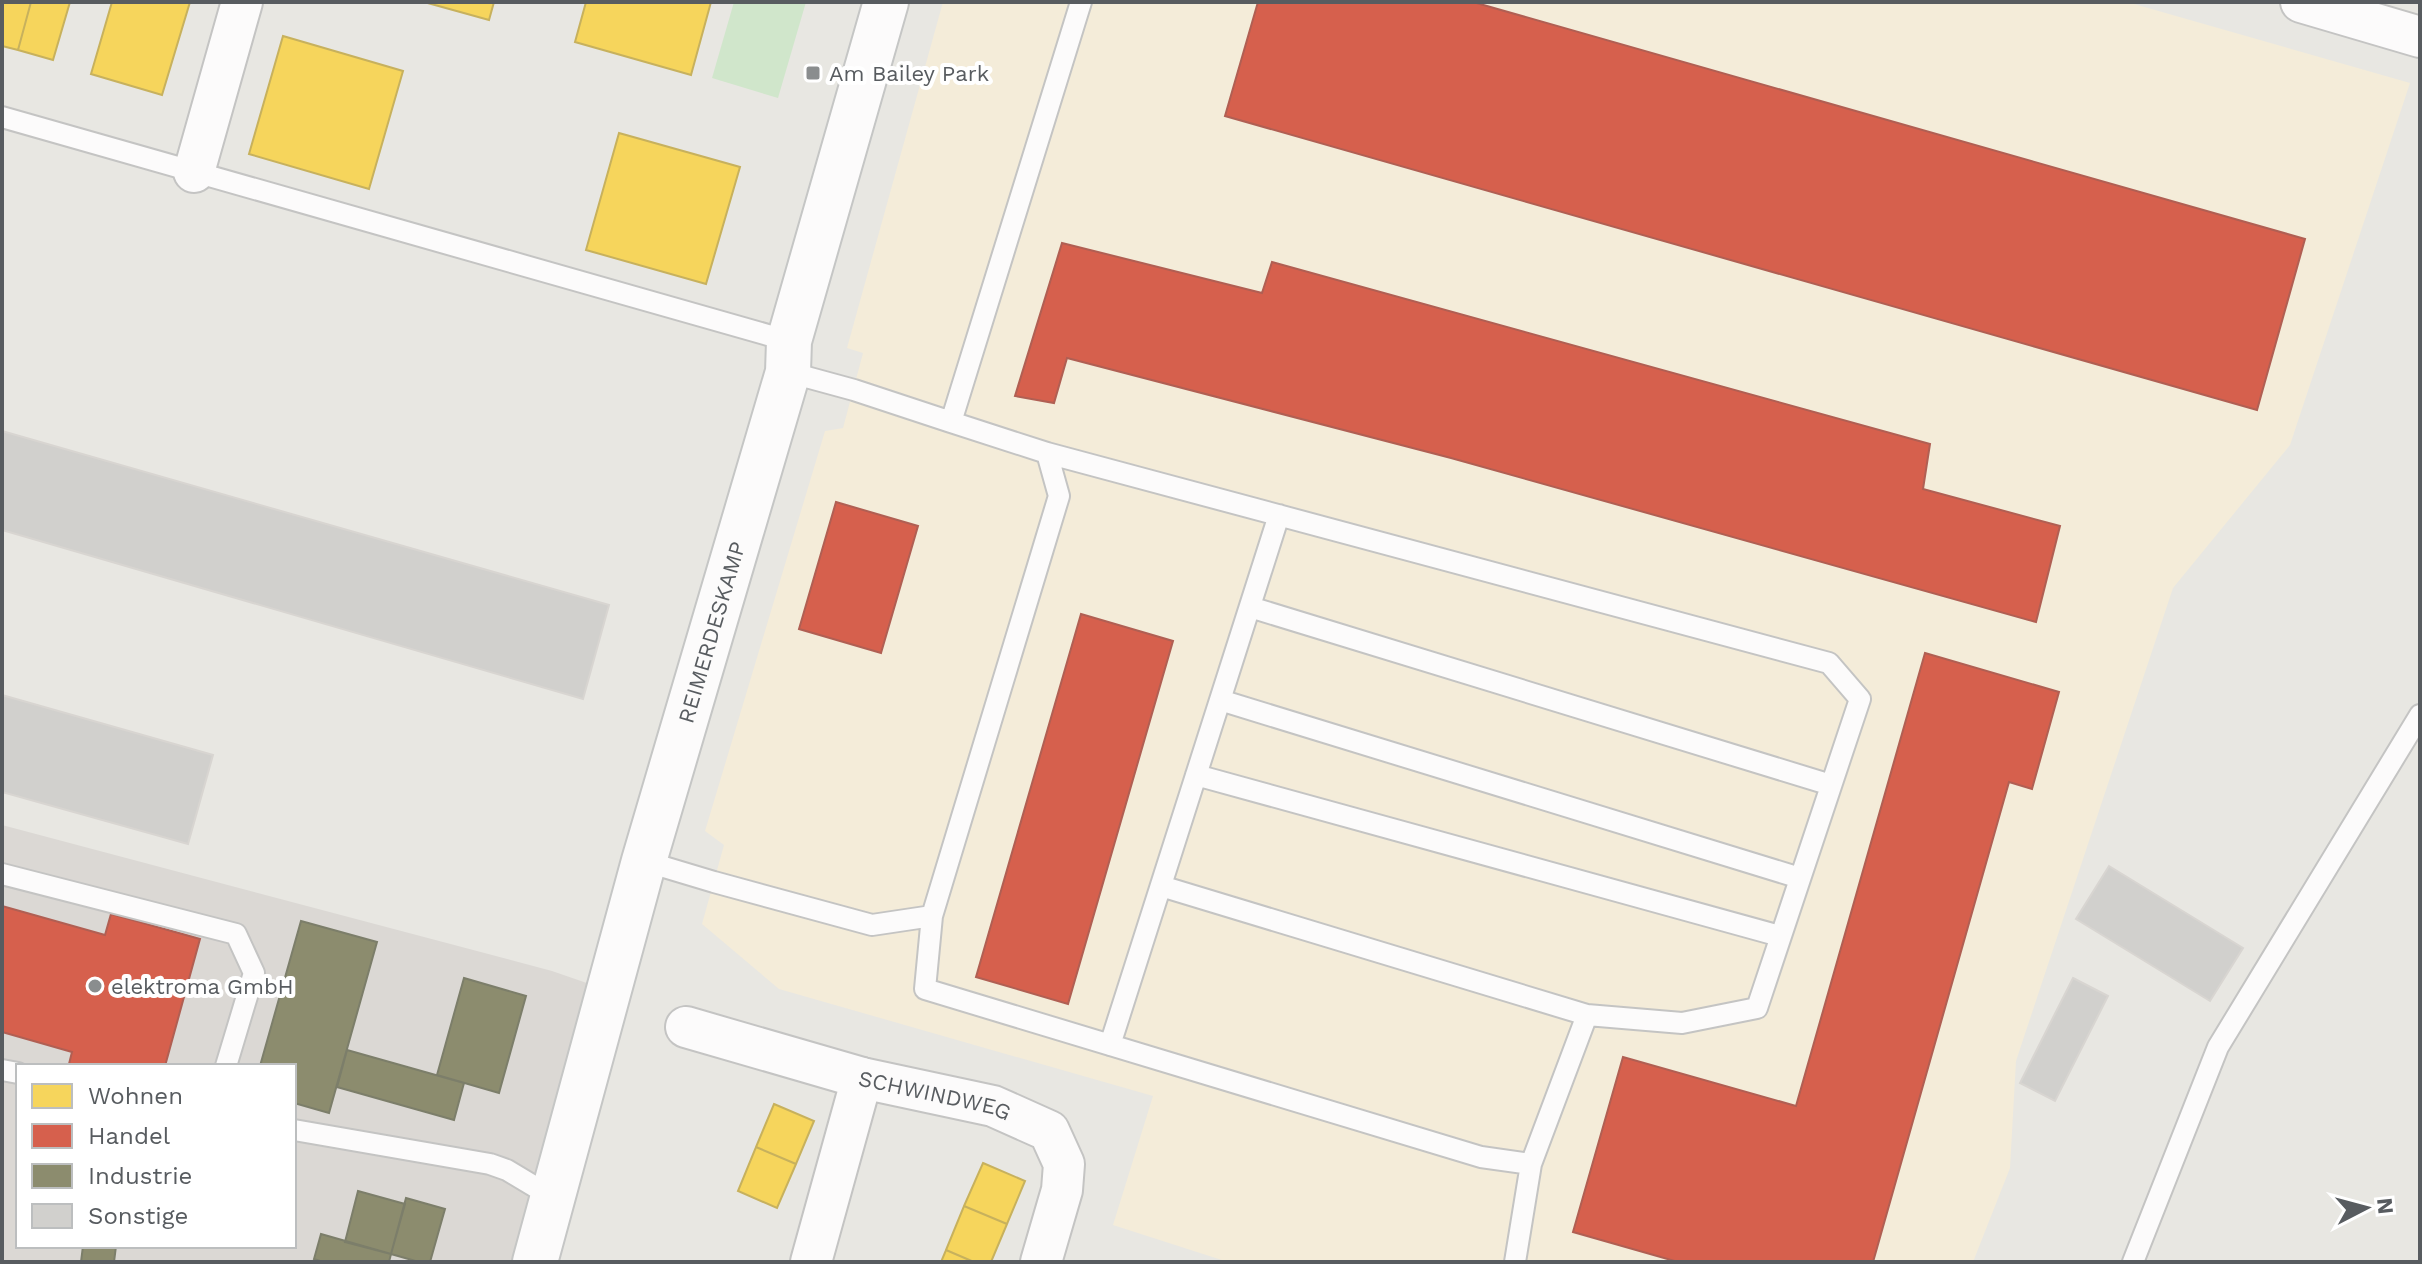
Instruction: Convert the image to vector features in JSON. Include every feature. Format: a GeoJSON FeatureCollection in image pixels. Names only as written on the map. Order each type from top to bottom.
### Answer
{"type":"FeatureCollection","features":[{"type":"Feature","properties":{"kind":"main road","name":"REIMERDESKAMP"},"geometry":{"type":"LineString","coordinates":[[535,1262],[644,861],[886,2]]}},
{"type":"Feature","properties":{"kind":"street"},"geometry":{"type":"LineString","coordinates":[[194,172],[242,2]]}},
{"type":"Feature","properties":{"kind":"street"},"geometry":{"type":"LineString","coordinates":[[2301,2],[2420,37]]}},
{"type":"Feature","properties":{"kind":"street","name":"SCHWINDWEG"},"geometry":{"type":"LineString","coordinates":[[686,1027],[862,1078],[993,1106],[1049,1131],[1064,1164],[1062,1190],[1041,1262]]}},
{"type":"Feature","properties":{"kind":"street"},"geometry":{"type":"LineString","coordinates":[[811,1262],[862,1078]]}},
{"type":"Feature","properties":{"kind":"lane"},"geometry":{"type":"LineString","coordinates":[[951,422],[1081,2]]}},
{"type":"Feature","properties":{"kind":"lane"},"geometry":{"type":"LineString","coordinates":[[2,117],[194,172],[788,357],[854,390],[1047,453],[1829,663],[1860,699],[1757,1008],[1682,1023],[1587,1015],[1161,886]]}},
{"type":"Feature","properties":{"kind":"lane"},"geometry":{"type":"LineString","coordinates":[[1047,453],[1059,496],[932,916],[925,989],[1481,1157],[1531,1164]]}},
{"type":"Feature","properties":{"kind":"lane"},"geometry":{"type":"LineString","coordinates":[[1110,1045],[1279,515]]}},
{"type":"Feature","properties":{"kind":"lane"},"geometry":{"type":"LineString","coordinates":[[1250,607],[1831,785]]}},
{"type":"Feature","properties":{"kind":"lane"},"geometry":{"type":"LineString","coordinates":[[1220,700],[1800,878]]}},
{"type":"Feature","properties":{"kind":"lane"},"geometry":{"type":"LineString","coordinates":[[2133,1262],[2218,1047],[2420,715]]}},
{"type":"Feature","properties":{"kind":"lane"},"geometry":{"type":"LineString","coordinates":[[1196,775],[1780,936]]}},
{"type":"Feature","properties":{"kind":"lane"},"geometry":{"type":"LineString","coordinates":[[644,861],[872,925],[932,916]]}},
{"type":"Feature","properties":{"kind":"lane"},"geometry":{"type":"LineString","coordinates":[[2,874],[236,934],[254,973],[227,1064]]}},
{"type":"Feature","properties":{"kind":"lane"},"geometry":{"type":"LineString","coordinates":[[1515,1262],[1531,1164],[1587,1015]]}},
{"type":"Feature","properties":{"kind":"lane"},"geometry":{"type":"LineString","coordinates":[[296,1130],[490,1164],[507,1170],[552,1197]]}},
{"type":"Feature","properties":{"kind":"shaded area"},"geometry":{"type":"Polygon","coordinates":[[[943,2],[2127,2],[2410,83],[2290,445],[2173,588],[2016,1061],[2010,1168],[1973,1262],[1228,1262],[1113,1225],[1153,1096],[779,989],[702,924],[724,845],[705,831],[825,431],[843,428],[863,353],[847,348],[943,2]]]}},
{"type":"Feature","properties":{"kind":"shaded area"},"geometry":{"type":"Polygon","coordinates":[[[2,825],[552,971],[607,990],[535,1262],[2,1262],[2,825]]]}},
{"type":"Feature","properties":{"kind":"green space"},"geometry":{"type":"Polygon","coordinates":[[[734,2],[806,2],[778,98],[712,78],[734,2]]]}},
{"type":"Feature","properties":{"kind":"building: Wohnen"},"geometry":{"type":"Polygon","coordinates":[[[2,2],[31,2],[18,50],[2,46],[2,2]]]}},
{"type":"Feature","properties":{"kind":"building: Wohnen"},"geometry":{"type":"Polygon","coordinates":[[[31,2],[70,2],[53,60],[18,50],[31,2]]]}},
{"type":"Feature","properties":{"kind":"building: Wohnen"},"geometry":{"type":"Polygon","coordinates":[[[112,2],[190,2],[162,95],[91,74],[112,2]]]}},
{"type":"Feature","properties":{"kind":"building: Wohnen"},"geometry":{"type":"Polygon","coordinates":[[[424,2],[494,2],[489,20],[424,2]]]}},
{"type":"Feature","properties":{"kind":"building: Wohnen"},"geometry":{"type":"Polygon","coordinates":[[[586,2],[711,2],[691,75],[575,42],[586,2]]]}},
{"type":"Feature","properties":{"kind":"building: Wohnen"},"geometry":{"type":"Polygon","coordinates":[[[283,36],[403,71],[369,189],[249,154],[283,36]]]}},
{"type":"Feature","properties":{"kind":"building: Wohnen"},"geometry":{"type":"Polygon","coordinates":[[[619,133],[740,167],[706,284],[586,250],[619,133]]]}},
{"type":"Feature","properties":{"kind":"building: Wohnen"},"geometry":{"type":"Polygon","coordinates":[[[774,1104],[814,1121],[796,1164],[756,1147],[774,1104]]]}},
{"type":"Feature","properties":{"kind":"building: Wohnen"},"geometry":{"type":"Polygon","coordinates":[[[756,1147],[796,1164],[777,1208],[738,1191],[756,1147]]]}},
{"type":"Feature","properties":{"kind":"building: Wohnen"},"geometry":{"type":"Polygon","coordinates":[[[983,1163],[1025,1181],[1007,1224],[964,1206],[983,1163]]]}},
{"type":"Feature","properties":{"kind":"building: Wohnen"},"geometry":{"type":"Polygon","coordinates":[[[964,1206],[1007,1224],[991,1262],[974,1262],[946,1250],[964,1206]]]}},
{"type":"Feature","properties":{"kind":"building: Wohnen"},"geometry":{"type":"Polygon","coordinates":[[[946,1250],[974,1262],[941,1262],[946,1250]]]}},
{"type":"Feature","properties":{"kind":"building: Handel"},"geometry":{"type":"Polygon","coordinates":[[[1258,2],[1473,2],[2305,239],[2257,410],[1225,116],[1258,2]]]}},
{"type":"Feature","properties":{"kind":"building: Handel"},"geometry":{"type":"Polygon","coordinates":[[[1062,243],[1262,293],[1272,262],[1930,444],[1923,489],[2060,526],[2036,622],[1451,458],[1067,358],[1054,403],[1015,396],[1062,243]]]}},
{"type":"Feature","properties":{"kind":"building: Handel"},"geometry":{"type":"Polygon","coordinates":[[[836,502],[918,526],[881,653],[799,629],[836,502]]]}},
{"type":"Feature","properties":{"kind":"building: Handel"},"geometry":{"type":"Polygon","coordinates":[[[1081,614],[1173,641],[1068,1004],[976,977],[1081,614]]]}},
{"type":"Feature","properties":{"kind":"building: Handel"},"geometry":{"type":"Polygon","coordinates":[[[1925,653],[2059,692],[2032,789],[2009,782],[1873,1262],[1678,1262],[1573,1232],[1623,1057],[1796,1106],[1925,653]]]}},
{"type":"Feature","properties":{"kind":"building: Handel","name":"elektroma GmbH"},"geometry":{"type":"Polygon","coordinates":[[[2,906],[105,935],[111,914],[200,939],[166,1064],[69,1064],[72,1052],[2,1032],[2,906]]]}},
{"type":"Feature","properties":{"kind":"building: Industrie"},"geometry":{"type":"Polygon","coordinates":[[[301,921],[377,942],[329,1113],[296,1104],[296,1064],[261,1064],[301,921]]]}},
{"type":"Feature","properties":{"kind":"building: Industrie"},"geometry":{"type":"Polygon","coordinates":[[[464,978],[526,996],[499,1093],[437,1075],[464,978]]]}},
{"type":"Feature","properties":{"kind":"building: Industrie"},"geometry":{"type":"Polygon","coordinates":[[[347,1050],[464,1083],[454,1120],[337,1087],[347,1050]]]}},
{"type":"Feature","properties":{"kind":"building: Industrie"},"geometry":{"type":"Polygon","coordinates":[[[358,1191],[405,1204],[391,1254],[345,1242],[358,1191]]]}},
{"type":"Feature","properties":{"kind":"building: Industrie"},"geometry":{"type":"Polygon","coordinates":[[[406,1198],[445,1209],[430,1262],[391,1254],[406,1198]]]}},
{"type":"Feature","properties":{"kind":"building: Industrie"},"geometry":{"type":"Polygon","coordinates":[[[321,1234],[391,1254],[389,1262],[323,1262],[314,1259],[321,1234]]]}},
{"type":"Feature","properties":{"kind":"building: Industrie"},"geometry":{"type":"Polygon","coordinates":[[[83,1248],[116,1248],[114,1262],[81,1262],[83,1248]]]}},
{"type":"Feature","properties":{"kind":"building: Sonstige"},"geometry":{"type":"Polygon","coordinates":[[[2,431],[609,605],[583,699],[2,530],[2,431]]]}},
{"type":"Feature","properties":{"kind":"building: Sonstige"},"geometry":{"type":"Polygon","coordinates":[[[2,695],[213,755],[188,844],[2,792],[2,695]]]}},
{"type":"Feature","properties":{"kind":"building: Sonstige"},"geometry":{"type":"Polygon","coordinates":[[[2109,866],[2243,948],[2210,1001],[2076,919],[2109,866]]]}},
{"type":"Feature","properties":{"kind":"building: Sonstige"},"geometry":{"type":"Polygon","coordinates":[[[2073,978],[2108,996],[2055,1101],[2020,1083],[2073,978]]]}},
{"type":"Feature","properties":{"kind":"place","name":"Am Bailey Park"},"geometry":{"type":"Point","coordinates":[813,73]}},
{"type":"Feature","properties":{"kind":"place","name":"elektroma GmbH"},"geometry":{"type":"Point","coordinates":[95,986]}}]}
